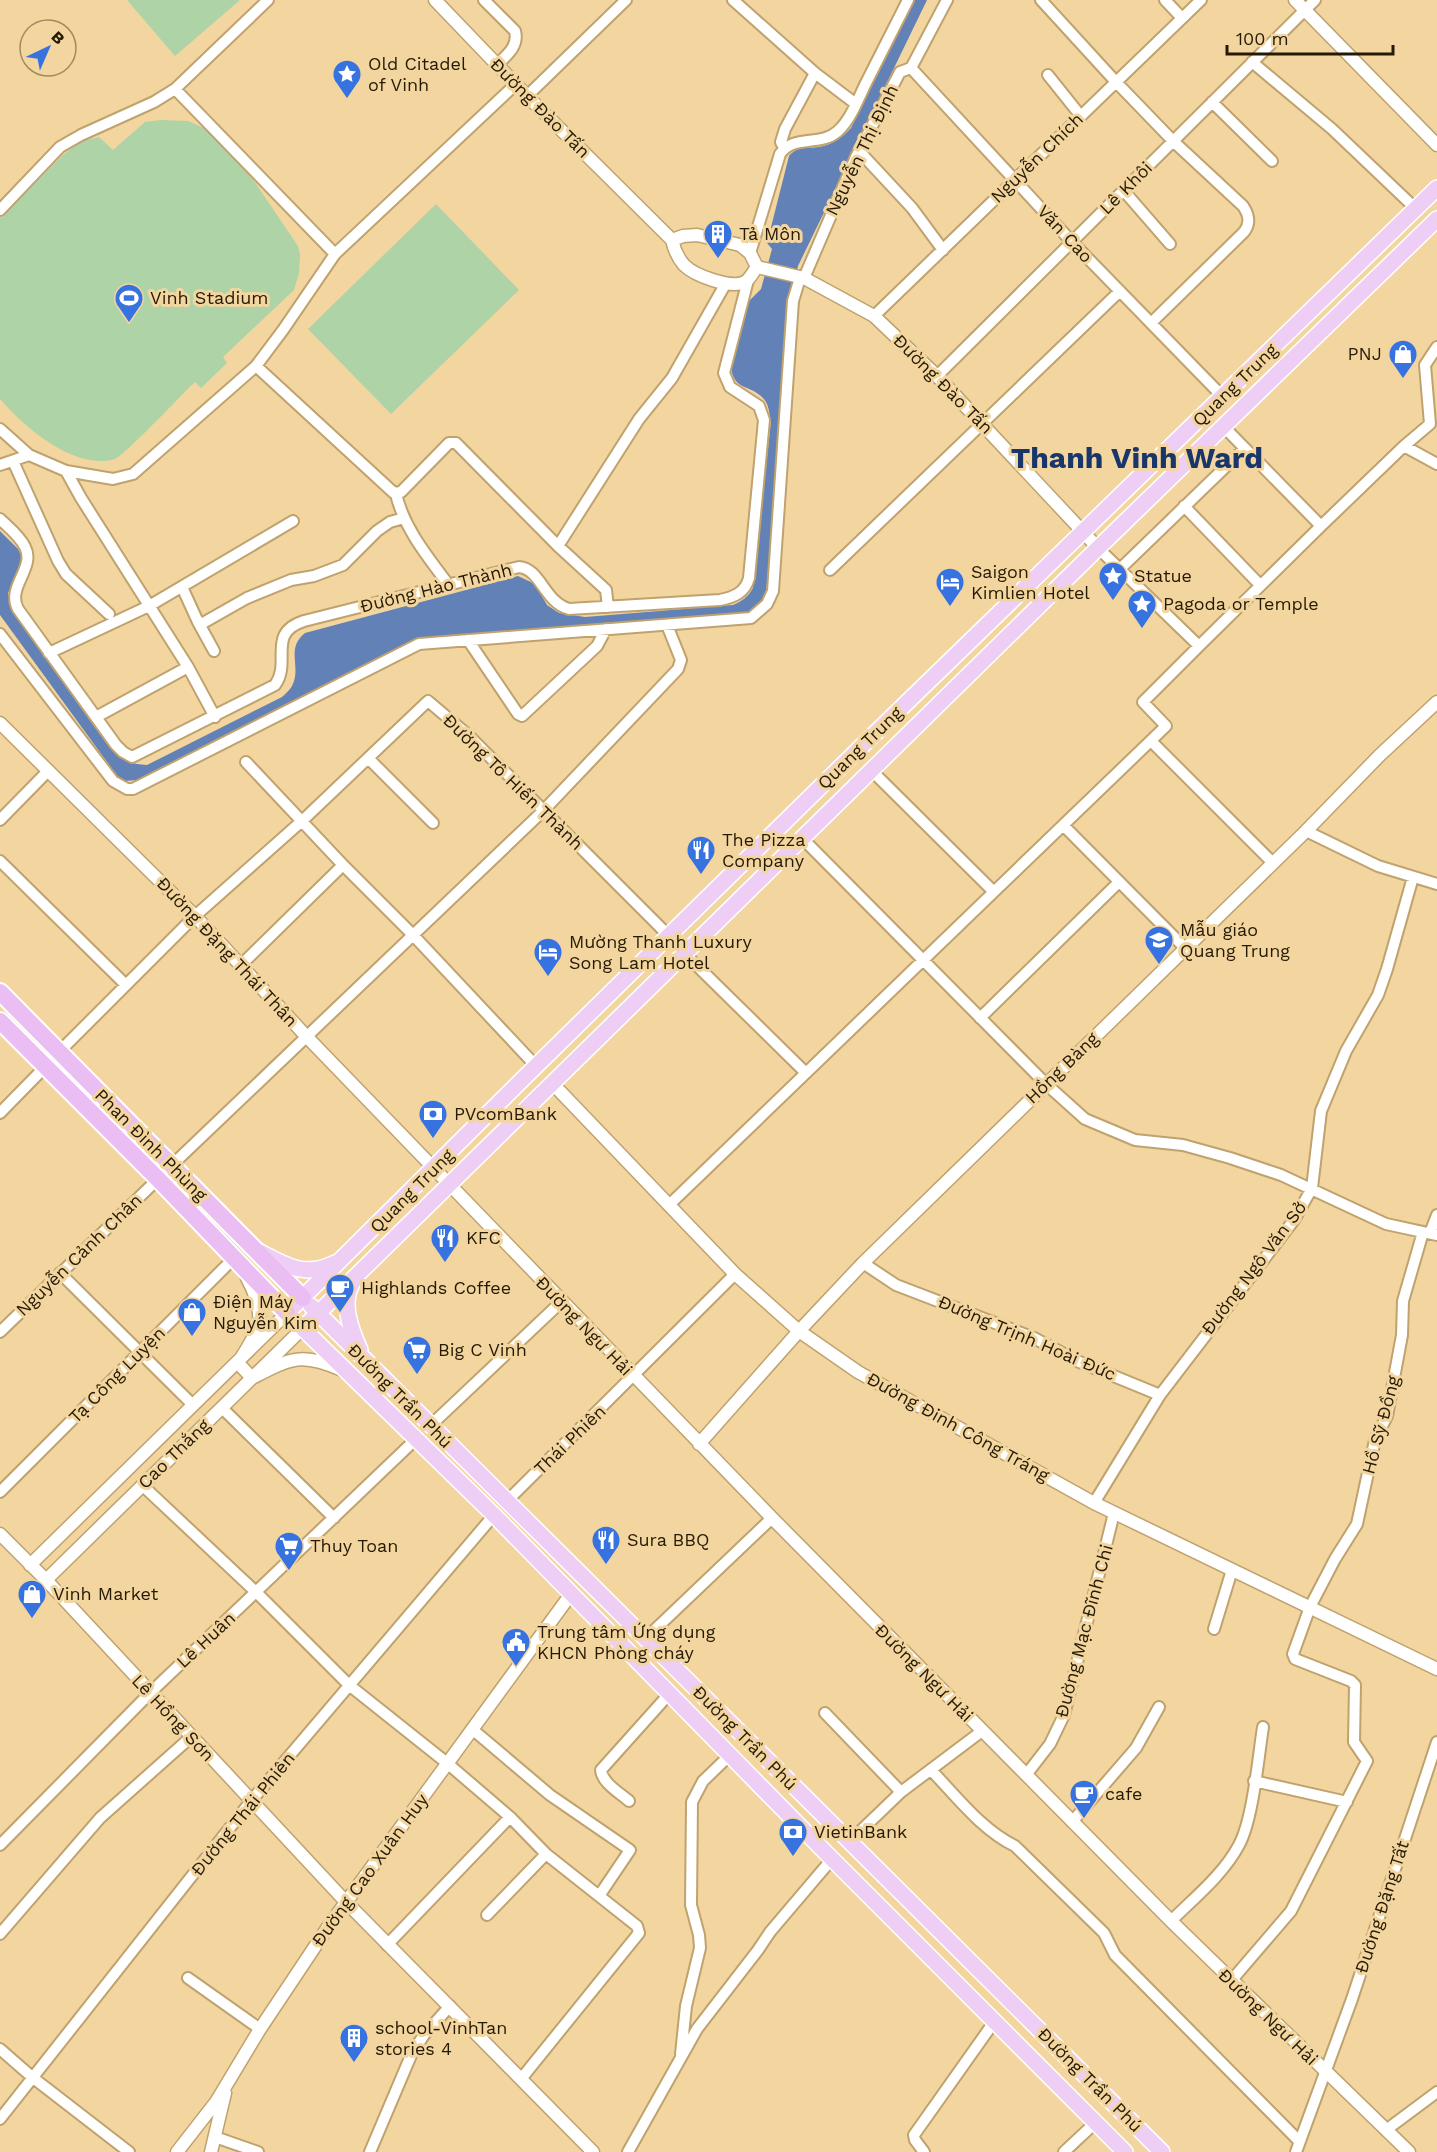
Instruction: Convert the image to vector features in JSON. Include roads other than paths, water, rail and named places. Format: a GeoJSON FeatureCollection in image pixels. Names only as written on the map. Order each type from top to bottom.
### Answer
{"type":"FeatureCollection","features":[{"type":"Feature","properties":{"kind":"highway","name":"Phan Đình Phùng"},"geometry":{"type":"LineString","coordinates":[[0,992],[303,1298]]}},
{"type":"Feature","properties":{"kind":"highway","name":"Phan Đình Phùng"},"geometry":{"type":"LineString","coordinates":[[0,1021],[158,1179],[287,1313]]}},
{"type":"Feature","properties":{"kind":"main road","name":"Quang Trung"},"geometry":{"type":"LineString","coordinates":[[287,1313],[951,660],[1437,188]]}},
{"type":"Feature","properties":{"kind":"main road","name":"Quang Trung"},"geometry":{"type":"LineString","coordinates":[[303,1328],[686,955],[1098,548],[1437,219]]}},
{"type":"Feature","properties":{"kind":"main road"},"geometry":{"type":"LineString","coordinates":[[951,660],[969,676]]}},
{"type":"Feature","properties":{"kind":"main road"},"geometry":{"type":"LineString","coordinates":[[669,936],[686,955]]}},
{"type":"Feature","properties":{"kind":"main road"},"geometry":{"type":"LineString","coordinates":[[45,1067],[59,1052]]}},
{"type":"Feature","properties":{"kind":"main road"},"geometry":{"type":"LineString","coordinates":[[536,1066],[552,1083]]}},
{"type":"Feature","properties":{"kind":"main road"},"geometry":{"type":"LineString","coordinates":[[158,1179],[171,1166]]}},
{"type":"Feature","properties":{"kind":"main road"},"geometry":{"type":"LineString","coordinates":[[255,1249],[300,1270],[322,1269],[345,1257]]}},
{"type":"Feature","properties":{"kind":"main road"},"geometry":{"type":"LineString","coordinates":[[360,1272],[349,1288],[348,1310],[354,1337],[364,1358]]}},
{"type":"Feature","properties":{"kind":"main road","name":"Đường Trần Phú"},"geometry":{"type":"LineString","coordinates":[[303,1298],[1162,2152]]}},
{"type":"Feature","properties":{"kind":"main road","name":"Đường Trần Phú"},"geometry":{"type":"LineString","coordinates":[[287,1313],[494,1515],[832,1859],[1122,2149]]}},
{"type":"Feature","properties":{"kind":"main road"},"geometry":{"type":"LineString","coordinates":[[416,1439],[430,1426]]}},
{"type":"Feature","properties":{"kind":"main road"},"geometry":{"type":"LineString","coordinates":[[494,1515],[506,1502]]}},
{"type":"Feature","properties":{"kind":"main road"},"geometry":{"type":"LineString","coordinates":[[571,1594],[586,1580]]}},
{"type":"Feature","properties":{"kind":"main road"},"geometry":{"type":"LineString","coordinates":[[832,1859],[849,1842]]}},
{"type":"Feature","properties":{"kind":"main road"},"geometry":{"type":"LineString","coordinates":[[994,2022],[1012,2003]]}},
{"type":"Feature","properties":{"kind":"main road"},"geometry":{"type":"LineString","coordinates":[[1122,2149],[1138,2128]]}},
{"type":"Feature","properties":{"kind":"street"},"geometry":{"type":"LineString","coordinates":[[0,210],[60,147],[154,102],[175,89],[268,0]]}},
{"type":"Feature","properties":{"kind":"street","name":"Đường Đào Tấn"},"geometry":{"type":"LineString","coordinates":[[435,0],[527,96],[672,240],[675,251],[684,265],[695,273],[726,284],[737,285],[748,280]]}},
{"type":"Feature","properties":{"kind":"street"},"geometry":{"type":"LineString","coordinates":[[484,0],[515,31],[517,38],[514,47],[497,65]]}},
{"type":"Feature","properties":{"kind":"street"},"geometry":{"type":"LineString","coordinates":[[527,96],[626,0]]}},
{"type":"Feature","properties":{"kind":"street"},"geometry":{"type":"LineString","coordinates":[[733,0],[815,73],[856,105]]}},
{"type":"Feature","properties":{"kind":"street"},"geometry":{"type":"LineString","coordinates":[[750,253],[780,154],[784,148],[796,142],[816,141],[832,136],[845,123],[908,0]]}},
{"type":"Feature","properties":{"kind":"street","name":"Nguyễn Thị Định"},"geometry":{"type":"LineString","coordinates":[[0,634],[113,781],[127,789],[133,789],[413,646],[430,642],[751,618],[762,610],[773,591],[793,301],[800,278],[859,151],[900,72],[911,68],[947,0]]}},
{"type":"Feature","properties":{"kind":"street"},"geometry":{"type":"LineString","coordinates":[[1041,0],[1173,141],[1246,211],[1249,220],[1244,232],[1151,323]]}},
{"type":"Feature","properties":{"kind":"street"},"geometry":{"type":"LineString","coordinates":[[1165,0],[1182,18]]}},
{"type":"Feature","properties":{"kind":"street","name":"Nguyễn Chích"},"geometry":{"type":"LineString","coordinates":[[874,316],[1201,0]]}},
{"type":"Feature","properties":{"kind":"street"},"geometry":{"type":"LineString","coordinates":[[1295,0],[1437,145]]}},
{"type":"Feature","properties":{"kind":"street","name":"Lê Khôi"},"geometry":{"type":"LineString","coordinates":[[937,376],[1315,0]]}},
{"type":"Feature","properties":{"kind":"street"},"geometry":{"type":"LineString","coordinates":[[1252,62],[1332,129],[1416,209]]}},
{"type":"Feature","properties":{"kind":"street","name":"Văn Cao"},"geometry":{"type":"LineString","coordinates":[[911,68],[1072,242],[1223,397]]}},
{"type":"Feature","properties":{"kind":"street"},"geometry":{"type":"LineString","coordinates":[[784,148],[781,142],[785,129],[815,73]]}},
{"type":"Feature","properties":{"kind":"street"},"geometry":{"type":"LineString","coordinates":[[1048,75],[1080,115]]}},
{"type":"Feature","properties":{"kind":"street"},"geometry":{"type":"LineString","coordinates":[[0,429],[28,455],[66,471],[113,479],[134,474],[256,366],[334,254],[516,84]]}},
{"type":"Feature","properties":{"kind":"street"},"geometry":{"type":"LineString","coordinates":[[175,89],[334,254]]}},
{"type":"Feature","properties":{"kind":"street"},"geometry":{"type":"LineString","coordinates":[[1212,102],[1272,161]]}},
{"type":"Feature","properties":{"kind":"street"},"geometry":{"type":"LineString","coordinates":[[859,151],[912,208],[943,250]]}},
{"type":"Feature","properties":{"kind":"street"},"geometry":{"type":"LineString","coordinates":[[1124,191],[1170,244]]}},
{"type":"Feature","properties":{"kind":"street"},"geometry":{"type":"LineString","coordinates":[[672,240],[683,236],[710,237],[740,245],[750,253],[760,268],[748,280]]}},
{"type":"Feature","properties":{"kind":"street","name":"Đường Đào Tấn"},"geometry":{"type":"LineString","coordinates":[[760,268],[800,278],[874,316],[937,376],[1098,548]]}},
{"type":"Feature","properties":{"kind":"street","name":"Đường Hào Thành"},"geometry":{"type":"LineString","coordinates":[[0,519],[22,543],[27,552],[27,561],[14,592],[15,605],[116,745],[132,757],[275,685],[282,671],[282,640],[289,629],[296,624],[523,567],[533,574],[560,607],[569,609],[720,600],[733,597],[744,590],[747,584],[764,420],[759,406],[730,387],[723,373],[748,280]]}},
{"type":"Feature","properties":{"kind":"street"},"geometry":{"type":"LineString","coordinates":[[558,546],[639,419],[672,378],[726,284]]}},
{"type":"Feature","properties":{"kind":"street"},"geometry":{"type":"LineString","coordinates":[[830,570],[1120,291]]}},
{"type":"Feature","properties":{"kind":"street"},"geometry":{"type":"LineString","coordinates":[[669,1205],[1166,726],[1143,702],[1321,526],[1404,446],[1434,421],[1425,365],[1437,347]]}},
{"type":"Feature","properties":{"kind":"street"},"geometry":{"type":"LineString","coordinates":[[256,366],[396,494],[414,536],[448,584]]}},
{"type":"Feature","properties":{"kind":"street"},"geometry":{"type":"LineString","coordinates":[[1224,427],[1321,526]]}},
{"type":"Feature","properties":{"kind":"street"},"geometry":{"type":"LineString","coordinates":[[396,494],[401,492],[449,443],[454,442],[558,546],[606,590],[608,607]]}},
{"type":"Feature","properties":{"kind":"street"},"geometry":{"type":"LineString","coordinates":[[1404,446],[1437,464]]}},
{"type":"Feature","properties":{"kind":"street"},"geometry":{"type":"LineString","coordinates":[[1120,568],[1244,449]]}},
{"type":"Feature","properties":{"kind":"street"},"geometry":{"type":"LineString","coordinates":[[0,465],[28,455]]}},
{"type":"Feature","properties":{"kind":"street"},"geometry":{"type":"LineString","coordinates":[[13,461],[66,574],[109,614]]}},
{"type":"Feature","properties":{"kind":"street"},"geometry":{"type":"LineString","coordinates":[[66,471],[188,667],[215,717]]}},
{"type":"Feature","properties":{"kind":"street"},"geometry":{"type":"LineString","coordinates":[[1184,507],[1260,585]]}},
{"type":"Feature","properties":{"kind":"street"},"geometry":{"type":"LineString","coordinates":[[198,622],[203,624],[248,598],[291,580],[314,576],[344,566],[377,531],[390,522],[405,518]]}},
{"type":"Feature","properties":{"kind":"street"},"geometry":{"type":"LineString","coordinates":[[49,653],[149,606],[293,521]]}},
{"type":"Feature","properties":{"kind":"street"},"geometry":{"type":"LineString","coordinates":[[1098,548],[1199,645]]}},
{"type":"Feature","properties":{"kind":"street"},"geometry":{"type":"LineString","coordinates":[[182,587],[214,651]]}},
{"type":"Feature","properties":{"kind":"street"},"geometry":{"type":"LineString","coordinates":[[171,1166],[543,811],[680,667],[681,660],[667,625]]}},
{"type":"Feature","properties":{"kind":"street"},"geometry":{"type":"LineString","coordinates":[[468,640],[522,716],[597,646],[606,629]]}},
{"type":"Feature","properties":{"kind":"street"},"geometry":{"type":"LineString","coordinates":[[96,717],[188,667]]}},
{"type":"Feature","properties":{"kind":"street","name":"Đường Tô Hiến Thành"},"geometry":{"type":"LineString","coordinates":[[59,1052],[195,916],[303,820],[428,701],[468,735],[669,936]]}},
{"type":"Feature","properties":{"kind":"street","name":"Hồng Bàng"},"geometry":{"type":"LineString","coordinates":[[699,1444],[862,1263],[1306,831],[1380,755],[1437,702]]}},
{"type":"Feature","properties":{"kind":"street","name":"Đường Đặng Thái Thân"},"geometry":{"type":"LineString","coordinates":[[0,723],[195,916],[306,1036],[450,1184]]}},
{"type":"Feature","properties":{"kind":"street"},"geometry":{"type":"LineString","coordinates":[[1151,741],[1273,863]]}},
{"type":"Feature","properties":{"kind":"street"},"geometry":{"type":"LineString","coordinates":[[368,758],[433,823]]}},
{"type":"Feature","properties":{"kind":"street"},"geometry":{"type":"LineString","coordinates":[[246,762],[536,1066]]}},
{"type":"Feature","properties":{"kind":"street"},"geometry":{"type":"LineString","coordinates":[[0,819],[48,771]]}},
{"type":"Feature","properties":{"kind":"street"},"geometry":{"type":"LineString","coordinates":[[872,771],[993,891]]}},
{"type":"Feature","properties":{"kind":"street"},"geometry":{"type":"LineString","coordinates":[[1063,825],[1185,948]]}},
{"type":"Feature","properties":{"kind":"street"},"geometry":{"type":"LineString","coordinates":[[1306,831],[1378,866],[1437,884]]}},
{"type":"Feature","properties":{"kind":"street"},"geometry":{"type":"LineString","coordinates":[[803,839],[1046,1084],[1085,1119],[1135,1140],[1183,1145],[1281,1174],[1386,1224],[1430,1233]]}},
{"type":"Feature","properties":{"kind":"street"},"geometry":{"type":"LineString","coordinates":[[0,861],[126,985]]}},
{"type":"Feature","properties":{"kind":"street"},"geometry":{"type":"LineString","coordinates":[[241,965],[343,866]]}},
{"type":"Feature","properties":{"kind":"street","name":"Đường Ngô Văn Sở"},"geometry":{"type":"LineString","coordinates":[[1094,1503],[1160,1395],[1294,1220],[1312,1188],[1321,1111],[1346,1051],[1378,995],[1413,877]]}},
{"type":"Feature","properties":{"kind":"street"},"geometry":{"type":"LineString","coordinates":[[980,1018],[1119,882]]}},
{"type":"Feature","properties":{"kind":"street"},"geometry":{"type":"LineString","coordinates":[[686,955],[806,1073]]}},
{"type":"Feature","properties":{"kind":"street"},"geometry":{"type":"LineString","coordinates":[[0,1113],[45,1067]]}},
{"type":"Feature","properties":{"kind":"street","name":"Đường Đinh Công Tráng"},"geometry":{"type":"LineString","coordinates":[[552,1083],[735,1274],[799,1331],[861,1374],[1094,1503],[1437,1669]]}},
{"type":"Feature","properties":{"kind":"street","name":"Nguyễn Cảnh Chân"},"geometry":{"type":"LineString","coordinates":[[0,1331],[158,1179]]}},
{"type":"Feature","properties":{"kind":"street","name":"Đường Ngư Hải"},"geometry":{"type":"LineString","coordinates":[[450,1184],[699,1444],[1072,1822],[1231,1981],[1408,2152]]}},
{"type":"Feature","properties":{"kind":"street","name":"Hồ Sỹ Đồng"},"geometry":{"type":"LineString","coordinates":[[1347,1802],[1367,1761],[1354,1742],[1356,1687],[1351,1681],[1295,1659],[1293,1656],[1310,1607],[1335,1559],[1357,1524],[1375,1440],[1386,1416],[1402,1335],[1403,1301],[1437,1215]]}},
{"type":"Feature","properties":{"kind":"street"},"geometry":{"type":"LineString","coordinates":[[237,1261],[257,1297],[260,1314],[259,1325],[253,1340],[238,1363]]}},
{"type":"Feature","properties":{"kind":"street","name":"Tạ Công Luyện"},"geometry":{"type":"LineString","coordinates":[[0,1492],[140,1353],[237,1261]]}},
{"type":"Feature","properties":{"kind":"street","name":"Đường Trịnh Hoài Đức"},"geometry":{"type":"LineString","coordinates":[[862,1263],[896,1285],[1034,1338],[1077,1361],[1160,1395]]}},
{"type":"Feature","properties":{"kind":"street"},"geometry":{"type":"LineString","coordinates":[[60,1272],[193,1405]]}},
{"type":"Feature","properties":{"kind":"street","name":"Thái Phiên"},"geometry":{"type":"LineString","coordinates":[[506,1502],[735,1274]]}},
{"type":"Feature","properties":{"kind":"street"},"geometry":{"type":"LineString","coordinates":[[430,1426],[561,1302]]}},
{"type":"Feature","properties":{"kind":"street"},"geometry":{"type":"LineString","coordinates":[[30,1564],[287,1313]]}},
{"type":"Feature","properties":{"kind":"street","name":"Cao Thắng"},"geometry":{"type":"LineString","coordinates":[[46,1580],[303,1328]]}},
{"type":"Feature","properties":{"kind":"street"},"geometry":{"type":"LineString","coordinates":[[238,1363],[252,1378],[292,1360],[312,1358],[348,1372]]}},
{"type":"Feature","properties":{"kind":"street"},"geometry":{"type":"LineString","coordinates":[[222,1408],[334,1518]]}},
{"type":"Feature","properties":{"kind":"street","name":"Lê Huân"},"geometry":{"type":"LineString","coordinates":[[0,1845],[150,1693],[416,1439]]}},
{"type":"Feature","properties":{"kind":"street"},"geometry":{"type":"LineString","coordinates":[[126,1470],[349,1685],[510,1817],[546,1854],[637,1926],[639,1933],[521,2079]]}},
{"type":"Feature","properties":{"kind":"street","name":"Đường Mạc Đĩnh Chi"},"geometry":{"type":"LineString","coordinates":[[1026,1775],[1050,1744],[1064,1715],[1114,1513]]}},
{"type":"Feature","properties":{"kind":"street","name":"Đường Thái Phiên"},"geometry":{"type":"LineString","coordinates":[[0,2119],[251,1802],[494,1515]]}},
{"type":"Feature","properties":{"kind":"street"},"geometry":{"type":"LineString","coordinates":[[645,1639],[772,1518]]}},
{"type":"Feature","properties":{"kind":"street","name":"Lê Hồng Sơn"},"geometry":{"type":"LineString","coordinates":[[0,1534],[46,1580],[346,1902],[593,2152]]}},
{"type":"Feature","properties":{"kind":"street"},"geometry":{"type":"LineString","coordinates":[[1214,1629],[1232,1570]]}},
{"type":"Feature","properties":{"kind":"street","name":"Đường Cao Xuân Huy"},"geometry":{"type":"LineString","coordinates":[[177,2152],[226,2086],[260,2029],[346,1902],[571,1594]]}},
{"type":"Feature","properties":{"kind":"street"},"geometry":{"type":"LineString","coordinates":[[629,1802],[606,1781],[601,1770],[670,1693]]}},
{"type":"Feature","properties":{"kind":"street"},"geometry":{"type":"LineString","coordinates":[[1072,1822],[1136,1748],[1159,1707]]}},
{"type":"Feature","properties":{"kind":"street"},"geometry":{"type":"LineString","coordinates":[[825,1713],[902,1792]]}},
{"type":"Feature","properties":{"kind":"street"},"geometry":{"type":"LineString","coordinates":[[1171,1921],[1225,1866],[1240,1844],[1247,1824],[1263,1727]]}},
{"type":"Feature","properties":{"kind":"street"},"geometry":{"type":"LineString","coordinates":[[472,1729],[550,1795],[630,1850],[599,1896]]}},
{"type":"Feature","properties":{"kind":"street"},"geometry":{"type":"LineString","coordinates":[[849,1842],[902,1792],[982,1731]]}},
{"type":"Feature","properties":{"kind":"street"},"geometry":{"type":"LineString","coordinates":[[0,1934],[100,1818],[191,1737]]}},
{"type":"Feature","properties":{"kind":"street","name":"Đường Đặng Tất"},"geometry":{"type":"LineString","coordinates":[[1296,2152],[1352,1999],[1437,1742]]}},
{"type":"Feature","properties":{"kind":"street"},"geometry":{"type":"LineString","coordinates":[[680,2059],[686,2006],[700,1948],[691,1905],[692,1802],[703,1781],[730,1755]]}},
{"type":"Feature","properties":{"kind":"street"},"geometry":{"type":"LineString","coordinates":[[931,1770],[989,1829],[999,1838],[1015,1846],[1104,1933],[1115,1955],[1299,2140]]}},
{"type":"Feature","properties":{"kind":"street"},"geometry":{"type":"LineString","coordinates":[[1231,1981],[1291,1911],[1347,1802],[1254,1781]]}},
{"type":"Feature","properties":{"kind":"street"},"geometry":{"type":"LineString","coordinates":[[387,1944],[510,1817]]}},
{"type":"Feature","properties":{"kind":"street"},"geometry":{"type":"LineString","coordinates":[[487,1915],[546,1854]]}},
{"type":"Feature","properties":{"kind":"street"},"geometry":{"type":"LineString","coordinates":[[628,2152],[697,2029],[770,1932],[832,1859]]}},
{"type":"Feature","properties":{"kind":"street"},"geometry":{"type":"LineString","coordinates":[[188,1978],[260,2029]]}},
{"type":"Feature","properties":{"kind":"street"},"geometry":{"type":"LineString","coordinates":[[370,2152],[411,2053],[450,2006]]}},
{"type":"Feature","properties":{"kind":"street"},"geometry":{"type":"LineString","coordinates":[[924,2152],[914,2135],[994,2022]]}},
{"type":"Feature","properties":{"kind":"street"},"geometry":{"type":"LineString","coordinates":[[0,2049],[32,2077],[129,2152]]}},
{"type":"Feature","properties":{"kind":"street"},"geometry":{"type":"LineString","coordinates":[[211,2152],[226,2086]]}},
{"type":"Feature","properties":{"kind":"street"},"geometry":{"type":"LineString","coordinates":[[1386,2130],[1437,2092]]}},
{"type":"Feature","properties":{"kind":"street"},"geometry":{"type":"LineString","coordinates":[[1064,2152],[1095,2123]]}},
{"type":"Feature","properties":{"kind":"street"},"geometry":{"type":"LineString","coordinates":[[215,2137],[258,2152]]}},
{"type":"Feature","properties":{"kind":"water"},"geometry":{"type":"Polygon","coordinates":[[[913,0],[927,0],[798,266],[791,297],[766,594],[757,607],[744,616],[419,639],[139,780],[124,781],[118,777],[0,615],[0,531],[18,549],[22,557],[20,569],[8,593],[13,613],[109,747],[135,764],[147,765],[282,697],[295,679],[296,645],[305,633],[518,576],[535,584],[547,605],[559,613],[585,617],[733,605],[747,596],[753,588],[771,421],[765,400],[735,380],[732,374],[731,366],[748,302],[761,289],[772,249],[767,243],[789,156],[799,149],[824,146],[833,142],[851,128],[913,0]]]}},
{"type":"Feature","properties":{"kind":"place","name":"Old Citadel of Vinh"},"geometry":{"type":"Point","coordinates":[347,100]}},
{"type":"Feature","properties":{"kind":"place","name":"Tả Môn"},"geometry":{"type":"Point","coordinates":[718,260]}},
{"type":"Feature","properties":{"kind":"place","name":"Vinh Stadium"},"geometry":{"type":"Point","coordinates":[129,324]}},
{"type":"Feature","properties":{"kind":"place","name":"PNJ"},"geometry":{"type":"Point","coordinates":[1403,380]}},
{"type":"Feature","properties":{"kind":"place","name":"Statue"},"geometry":{"type":"Point","coordinates":[1113,602]}},
{"type":"Feature","properties":{"kind":"place","name":"Saigon Kimlien Hotel"},"geometry":{"type":"Point","coordinates":[950,608]}},
{"type":"Feature","properties":{"kind":"place","name":"Pagoda or Temple"},"geometry":{"type":"Point","coordinates":[1142,630]}},
{"type":"Feature","properties":{"kind":"place","name":"The Pizza Company"},"geometry":{"type":"Point","coordinates":[701,876]}},
{"type":"Feature","properties":{"kind":"place","name":"Mẫu giáo Quang Trung"},"geometry":{"type":"Point","coordinates":[1159,966]}},
{"type":"Feature","properties":{"kind":"place","name":"Mường Thanh Luxury Song Lam Hotel"},"geometry":{"type":"Point","coordinates":[548,978]}},
{"type":"Feature","properties":{"kind":"place","name":"PVcomBank"},"geometry":{"type":"Point","coordinates":[433,1140]}},
{"type":"Feature","properties":{"kind":"place","name":"KFC"},"geometry":{"type":"Point","coordinates":[445,1264]}},
{"type":"Feature","properties":{"kind":"place","name":"Highlands Coffee"},"geometry":{"type":"Point","coordinates":[340,1314]}},
{"type":"Feature","properties":{"kind":"place","name":"Điện Máy Nguyễn Kim"},"geometry":{"type":"Point","coordinates":[192,1338]}},
{"type":"Feature","properties":{"kind":"place","name":"Big C Vinh"},"geometry":{"type":"Point","coordinates":[417,1376]}},
{"type":"Feature","properties":{"kind":"place","name":"Sura BBQ"},"geometry":{"type":"Point","coordinates":[606,1566]}},
{"type":"Feature","properties":{"kind":"place","name":"Thuy Toan"},"geometry":{"type":"Point","coordinates":[289,1572]}},
{"type":"Feature","properties":{"kind":"place","name":"Vinh Market"},"geometry":{"type":"Point","coordinates":[32,1620]}},
{"type":"Feature","properties":{"kind":"place","name":"Trung tâm Ứng dụng KHCN Phòng cháy"},"geometry":{"type":"Point","coordinates":[516,1668]}},
{"type":"Feature","properties":{"kind":"place","name":"cafe"},"geometry":{"type":"Point","coordinates":[1084,1820]}},
{"type":"Feature","properties":{"kind":"place","name":"VietinBank"},"geometry":{"type":"Point","coordinates":[793,1858]}},
{"type":"Feature","properties":{"kind":"place","name":"school-VinhTan stories 4"},"geometry":{"type":"Point","coordinates":[354,2064]}},
{"type":"Feature","properties":{"kind":"district","name":"Thanh Vinh Ward"},"geometry":{"type":"Point","coordinates":[1137,458]}}]}
